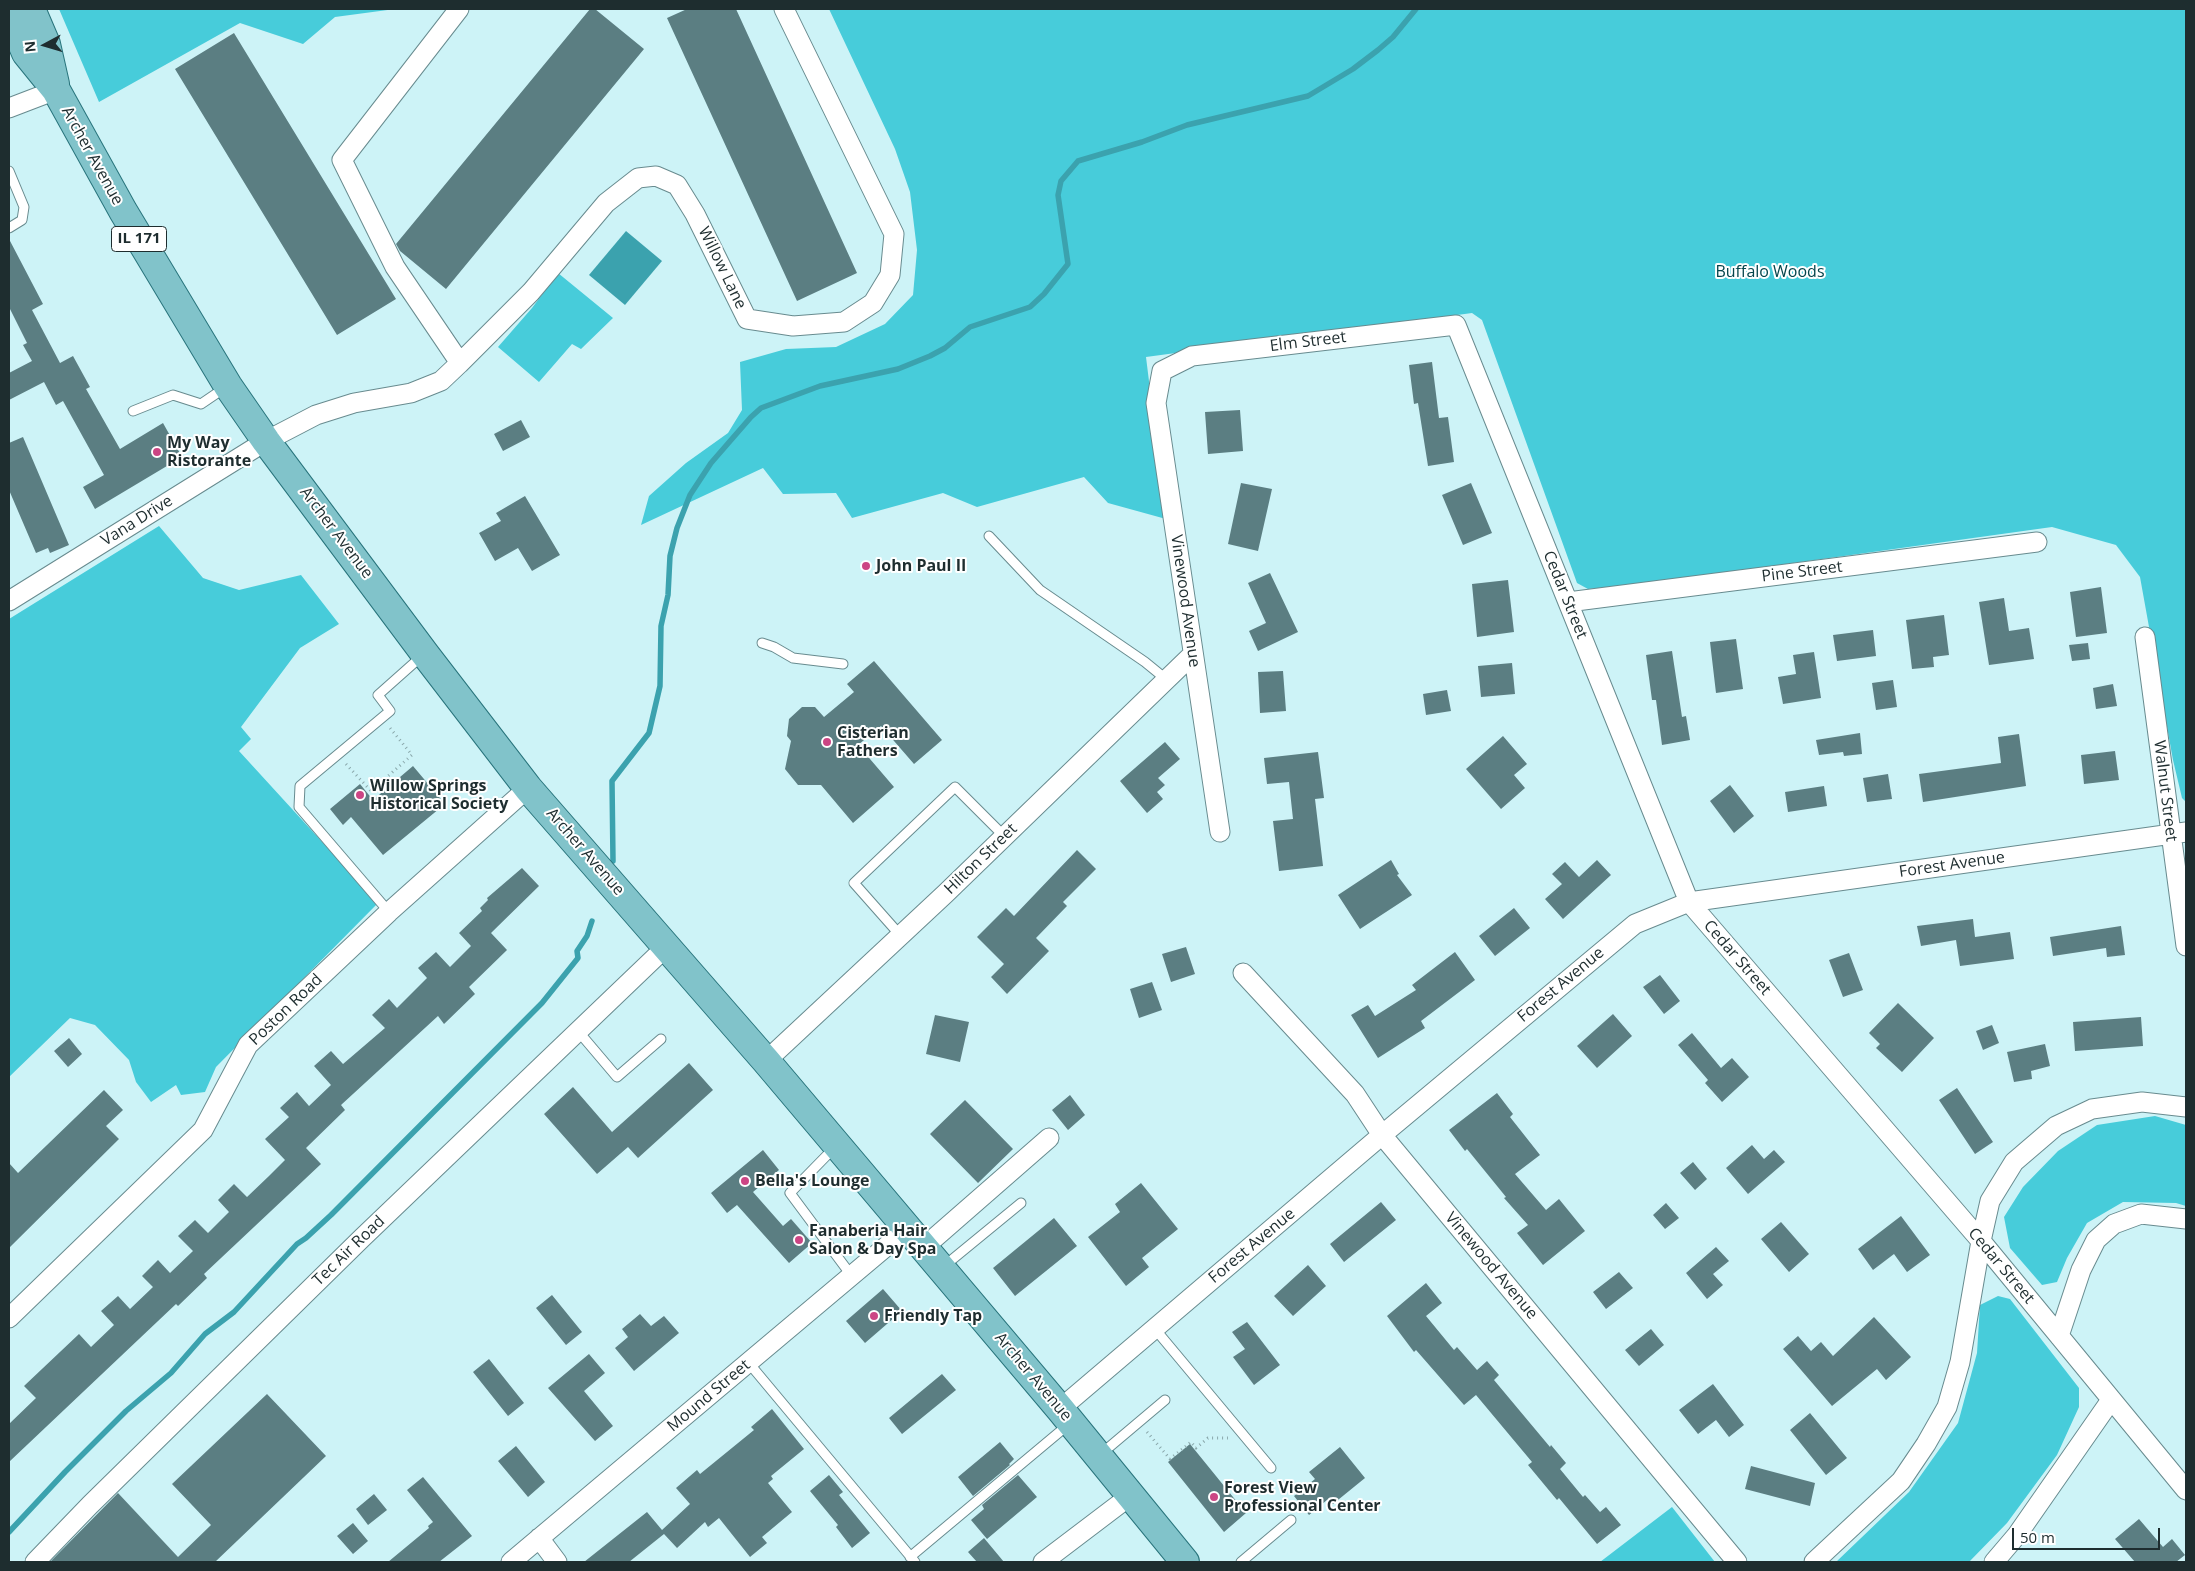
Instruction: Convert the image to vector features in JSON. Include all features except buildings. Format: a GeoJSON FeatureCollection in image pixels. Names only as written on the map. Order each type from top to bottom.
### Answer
{"type":"FeatureCollection","features":[{"type":"Feature","properties":{"kind":"main road","name":"Archer Avenue"},"geometry":{"type":"LineString","coordinates":[[31,9],[46,44],[56,90]]}},
{"type":"Feature","properties":{"kind":"main road","name":"Archer Avenue"},"geometry":{"type":"LineString","coordinates":[[9,13],[26,53],[56,90],[123,212],[228,386],[266,441],[425,654],[528,788],[668,946],[766,1061],[1066,1416],[1185,1562]]}},
{"type":"Feature","properties":{"kind":"street"},"geometry":{"type":"LineString","coordinates":[[459,9],[342,160],[395,267],[460,363]]}},
{"type":"Feature","properties":{"kind":"street","name":"Willow Lane"},"geometry":{"type":"LineString","coordinates":[[266,441],[316,416],[335,409],[354,403],[412,393],[441,381],[531,292],[606,203],[638,178],[656,176],[677,185],[695,214],[747,319],[794,326],[844,322],[873,303],[890,275],[894,234],[784,9]]}},
{"type":"Feature","properties":{"kind":"street"},"geometry":{"type":"LineString","coordinates":[[9,108],[56,90]]}},
{"type":"Feature","properties":{"kind":"street","name":"Elm Street"},"geometry":{"type":"LineString","coordinates":[[1162,371],[1192,356],[1456,325]]}},
{"type":"Feature","properties":{"kind":"street","name":"Cedar Street"},"geometry":{"type":"LineString","coordinates":[[1456,325],[1689,902],[1981,1241],[2186,1490]]}},
{"type":"Feature","properties":{"kind":"street","name":"Vinewood Avenue"},"geometry":{"type":"LineString","coordinates":[[1162,371],[1156,403],[1220,832]]}},
{"type":"Feature","properties":{"kind":"street","name":"Vana Drive"},"geometry":{"type":"LineString","coordinates":[[9,601],[266,441]]}},
{"type":"Feature","properties":{"kind":"street","name":"Pine Street"},"geometry":{"type":"LineString","coordinates":[[1568,602],[2037,542]]}},
{"type":"Feature","properties":{"kind":"street","name":"Walnut Street"},"geometry":{"type":"LineString","coordinates":[[2145,637],[2178,833],[2186,946]]}},
{"type":"Feature","properties":{"kind":"street","name":"Hilton Street"},"geometry":{"type":"LineString","coordinates":[[766,1061],[1193,654]]}},
{"type":"Feature","properties":{"kind":"street","name":"Poston Road"},"geometry":{"type":"LineString","coordinates":[[9,1318],[203,1130],[248,1045],[389,912],[528,788]]}},
{"type":"Feature","properties":{"kind":"street","name":"Forest Avenue"},"geometry":{"type":"LineString","coordinates":[[1066,1416],[1154,1329],[1382,1135],[1635,924],[1689,902],[2178,833]]}},
{"type":"Feature","properties":{"kind":"street","name":"Tec Air Road"},"geometry":{"type":"LineString","coordinates":[[35,1562],[90,1505],[348,1252],[668,946]]}},
{"type":"Feature","properties":{"kind":"street","name":"Vinewood Avenue"},"geometry":{"type":"LineString","coordinates":[[1243,973],[1355,1094],[1382,1135],[1737,1562]]}},
{"type":"Feature","properties":{"kind":"street"},"geometry":{"type":"LineString","coordinates":[[1814,1562],[1901,1481],[1926,1444],[1947,1407],[1960,1362],[1981,1241],[1990,1202],[2014,1162],[2056,1126],[2092,1109],[2142,1102],[2186,1107]]}},
{"type":"Feature","properties":{"kind":"street","name":"Mound Street"},"geometry":{"type":"LineString","coordinates":[[511,1562],[851,1275],[915,1238],[1049,1138]]}},
{"type":"Feature","properties":{"kind":"street"},"geometry":{"type":"LineString","coordinates":[[2059,1336],[2080,1270],[2096,1240],[2114,1224],[2141,1214],[2186,1220]]}},
{"type":"Feature","properties":{"kind":"street"},"geometry":{"type":"LineString","coordinates":[[1994,1562],[2017,1535],[2111,1400]]}},
{"type":"Feature","properties":{"kind":"street"},"geometry":{"type":"LineString","coordinates":[[1044,1562],[1130,1496]]}},
{"type":"Feature","properties":{"kind":"street"},"geometry":{"type":"LineString","coordinates":[[539,1538],[557,1562]]}},
{"type":"Feature","properties":{"kind":"lane"},"geometry":{"type":"LineString","coordinates":[[9,171],[24,208],[22,220],[9,228]]}},
{"type":"Feature","properties":{"kind":"lane"},"geometry":{"type":"LineString","coordinates":[[133,411],[173,395],[201,404],[228,386]]}},
{"type":"Feature","properties":{"kind":"lane"},"geometry":{"type":"LineString","coordinates":[[989,536],[1040,590],[1146,662],[1167,680]]}},
{"type":"Feature","properties":{"kind":"lane"},"geometry":{"type":"LineString","coordinates":[[762,643],[774,647],[793,658],[842,664]]}},
{"type":"Feature","properties":{"kind":"lane"},"geometry":{"type":"LineString","coordinates":[[389,912],[300,807],[300,786],[390,711],[378,695],[425,654]]}},
{"type":"Feature","properties":{"kind":"lane"},"geometry":{"type":"LineString","coordinates":[[900,935],[854,883],[955,787],[1004,836]]}},
{"type":"Feature","properties":{"kind":"lane"},"geometry":{"type":"LineString","coordinates":[[578,1031],[617,1077],[661,1039]]}},
{"type":"Feature","properties":{"kind":"lane"},"geometry":{"type":"LineString","coordinates":[[837,1146],[790,1193],[851,1275]]}},
{"type":"Feature","properties":{"kind":"lane"},"geometry":{"type":"LineString","coordinates":[[941,1269],[1021,1203]]}},
{"type":"Feature","properties":{"kind":"lane"},"geometry":{"type":"LineString","coordinates":[[1154,1329],[1270,1468]]}},
{"type":"Feature","properties":{"kind":"lane"},"geometry":{"type":"LineString","coordinates":[[748,1362],[913,1559],[1066,1416]]}},
{"type":"Feature","properties":{"kind":"lane"},"geometry":{"type":"LineString","coordinates":[[1098,1456],[1165,1400]]}},
{"type":"Feature","properties":{"kind":"lane"},"geometry":{"type":"LineString","coordinates":[[1241,1562],[1291,1520]]}},
{"type":"Feature","properties":{"kind":"path"},"geometry":{"type":"LineString","coordinates":[[338,754],[371,791],[412,755],[382,718]]}},
{"type":"Feature","properties":{"kind":"path"},"geometry":{"type":"LineString","coordinates":[[1139,1422],[1170,1459],[1191,1442],[1196,1448],[1208,1438],[1245,1438]]}},
{"type":"Feature","properties":{"kind":"green space"},"geometry":{"type":"Polygon","coordinates":[[[59,9],[395,9],[335,17],[303,44],[240,23],[99,102],[59,9]]]}},
{"type":"Feature","properties":{"kind":"green space","name":"Buffalo Woods"},"geometry":{"type":"Polygon","coordinates":[[[829,9],[2186,9],[2186,802],[2182,798],[2173,760],[2140,577],[2116,545],[2052,527],[1650,583],[1588,589],[1577,583],[1482,320],[1472,313],[1146,357],[1166,519],[1108,503],[1084,477],[977,507],[943,493],[852,518],[836,493],[783,494],[763,468],[641,525],[649,496],[686,463],[728,433],[742,410],[740,362],[786,349],[836,347],[885,324],[913,295],[917,250],[910,192],[895,149],[829,9]]]}},
{"type":"Feature","properties":{"kind":"green space"},"geometry":{"type":"Polygon","coordinates":[[[558,273],[613,318],[581,349],[572,344],[539,382],[498,347],[532,308],[558,273]]]}},
{"type":"Feature","properties":{"kind":"green space"},"geometry":{"type":"Polygon","coordinates":[[[159,526],[203,578],[239,590],[301,575],[339,624],[300,648],[241,727],[251,739],[239,751],[378,903],[216,1067],[205,1092],[181,1095],[176,1085],[151,1102],[136,1082],[129,1060],[95,1025],[70,1018],[9,1077],[9,619],[159,526]]]}},
{"type":"Feature","properties":{"kind":"green space"},"geometry":{"type":"Polygon","coordinates":[[[2155,1116],[2186,1125],[2186,1206],[2176,1203],[2123,1202],[2087,1223],[2067,1258],[2057,1282],[2042,1285],[2010,1248],[2004,1217],[2023,1187],[2058,1151],[2097,1125],[2155,1116]]]}},
{"type":"Feature","properties":{"kind":"green space"},"geometry":{"type":"Polygon","coordinates":[[[1998,1296],[2010,1299],[2079,1388],[2079,1407],[2057,1455],[2007,1523],[1969,1562],[1836,1562],[1909,1492],[1958,1423],[1977,1353],[1980,1305],[1998,1296]]]}},
{"type":"Feature","properties":{"kind":"green space"},"geometry":{"type":"Polygon","coordinates":[[[1672,1507],[1715,1562],[1600,1562],[1672,1507]]]}},
{"type":"Feature","properties":{"kind":"shaded area"},"geometry":{"type":"Polygon","coordinates":[[[626,231],[662,261],[625,305],[589,275],[626,231]]]}},
{"type":"Feature","properties":{"kind":"waterway"},"geometry":{"type":"LineString","coordinates":[[613,861],[612,781],[649,733],[660,686],[661,626],[668,595],[670,556],[677,528],[690,495],[711,463],[751,417],[761,408],[820,386],[898,369],[945,348],[970,327],[1030,307],[1044,294],[1068,264],[1058,195],[1061,181],[1078,161],[1142,142],[1187,125],[1308,96],[1353,69],[1378,50],[1393,37],[1416,9]]}},
{"type":"Feature","properties":{"kind":"waterway"},"geometry":{"type":"LineString","coordinates":[[9,1532],[126,1411],[171,1373],[205,1334],[234,1312],[297,1244],[331,1215],[542,1003],[578,958],[577,951],[587,936],[592,921]]}},
{"type":"Feature","properties":{"kind":"place","name":"My Way Ristorante"},"geometry":{"type":"Point","coordinates":[157,452]}},
{"type":"Feature","properties":{"kind":"place","name":"John Paul II"},"geometry":{"type":"Point","coordinates":[866,566]}},
{"type":"Feature","properties":{"kind":"place","name":"Cisterian Fathers"},"geometry":{"type":"Point","coordinates":[827,742]}},
{"type":"Feature","properties":{"kind":"place","name":"Willow Springs Historical Society"},"geometry":{"type":"Point","coordinates":[360,795]}},
{"type":"Feature","properties":{"kind":"place","name":"Bella's Lounge"},"geometry":{"type":"Point","coordinates":[745,1181]}},
{"type":"Feature","properties":{"kind":"place","name":"Fanaberia Hair Salon & Day Spa"},"geometry":{"type":"Point","coordinates":[799,1240]}},
{"type":"Feature","properties":{"kind":"place","name":"Friendly Tap"},"geometry":{"type":"Point","coordinates":[874,1316]}},
{"type":"Feature","properties":{"kind":"place","name":"Forest View Professional Center"},"geometry":{"type":"Point","coordinates":[1214,1497]}}]}
